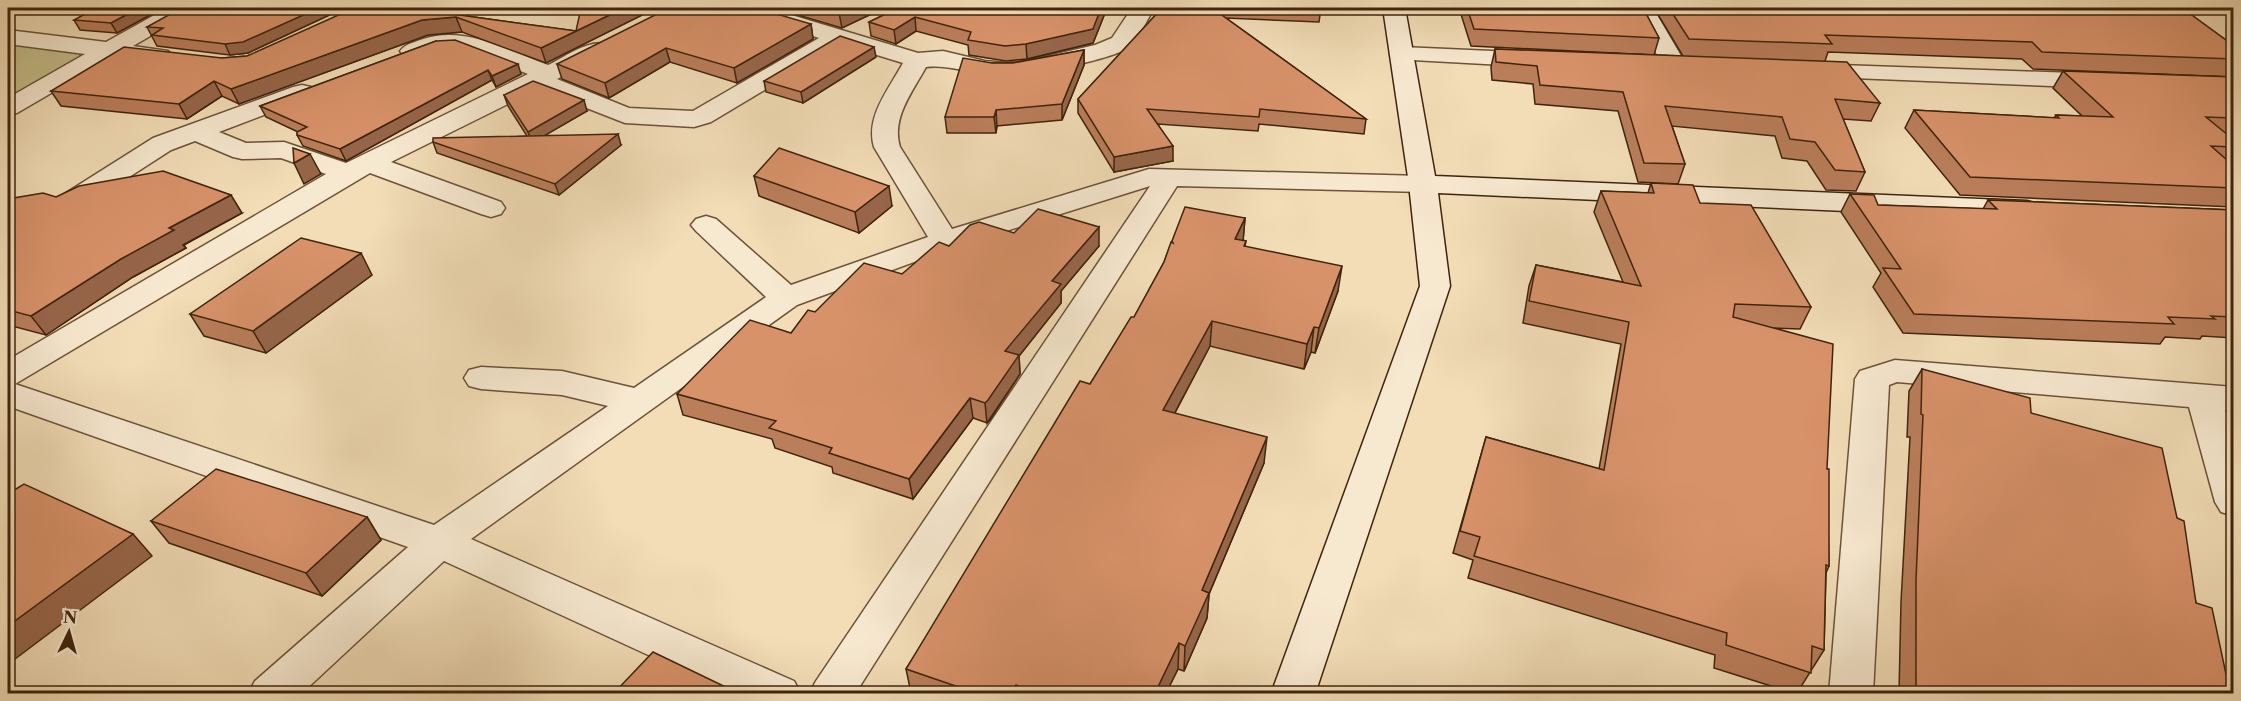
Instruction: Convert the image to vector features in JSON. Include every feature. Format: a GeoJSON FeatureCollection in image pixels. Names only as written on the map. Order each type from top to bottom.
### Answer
{"type":"FeatureCollection","features":[{"type":"Feature","properties":{"kind":"street"},"geometry":{"type":"LineString","coordinates":[[8,108],[182,8]]}},
{"type":"Feature","properties":{"kind":"street"},"geometry":{"type":"LineString","coordinates":[[746,8],[916,60],[943,58],[1006,70],[1038,66],[1120,44],[1143,8]]}},
{"type":"Feature","properties":{"kind":"street"},"geometry":{"type":"LineString","coordinates":[[1293,693],[1435,286],[1423,184],[1394,8]]}},
{"type":"Feature","properties":{"kind":"street"},"geometry":{"type":"LineString","coordinates":[[1642,8],[1675,66]]}},
{"type":"Feature","properties":{"kind":"street"},"geometry":{"type":"LineString","coordinates":[[393,58],[437,42],[462,41],[625,115],[694,119],[702,117],[841,37],[874,23]]}},
{"type":"Feature","properties":{"kind":"street"},"geometry":{"type":"LineString","coordinates":[[8,375],[359,168],[623,36]]}},
{"type":"Feature","properties":{"kind":"street"},"geometry":{"type":"LineString","coordinates":[[8,37],[186,59]]}},
{"type":"Feature","properties":{"kind":"street"},"geometry":{"type":"LineString","coordinates":[[1402,54],[1556,61]]}},
{"type":"Feature","properties":{"kind":"street"},"geometry":{"type":"LineString","coordinates":[[916,60],[887,116],[883,134],[887,147],[945,241]]}},
{"type":"Feature","properties":{"kind":"street"},"geometry":{"type":"LineString","coordinates":[[1793,70],[2126,82]]}},
{"type":"Feature","properties":{"kind":"street"},"geometry":{"type":"LineString","coordinates":[[68,204],[162,144],[327,82]]}},
{"type":"Feature","properties":{"kind":"street"},"geometry":{"type":"LineString","coordinates":[[195,131],[235,149],[284,150],[359,168],[491,208]]}},
{"type":"Feature","properties":{"kind":"street"},"geometry":{"type":"LineString","coordinates":[[831,693],[1170,176]]}},
{"type":"Feature","properties":{"kind":"street"},"geometry":{"type":"LineString","coordinates":[[270,693],[439,542],[786,298],[945,241],[1149,177],[1423,184],[2055,211]]}},
{"type":"Feature","properties":{"kind":"street"},"geometry":{"type":"LineString","coordinates":[[706,225],[786,298]]}},
{"type":"Feature","properties":{"kind":"street"},"geometry":{"type":"LineString","coordinates":[[1851,693],[1872,379],[1895,371],[2218,398],[2234,502]]}},
{"type":"Feature","properties":{"kind":"street"},"geometry":{"type":"LineString","coordinates":[[481,378],[562,383],[639,401]]}},
{"type":"Feature","properties":{"kind":"street"},"geometry":{"type":"LineString","coordinates":[[8,394],[439,542],[779,693]]}},
{"type":"Feature","properties":{"kind":"shaded area"},"geometry":{"type":"Polygon","coordinates":[[[8,43],[78,52],[82,59],[8,101],[8,43]]]}},
{"type":"Feature","properties":{"kind":"building"},"geometry":{"type":"Polygon","coordinates":[[[96,8],[139,8],[111,23],[74,20],[96,8]]]}},
{"type":"Feature","properties":{"kind":"building"},"geometry":{"type":"Polygon","coordinates":[[[181,8],[319,8],[243,42],[225,44],[152,35],[163,28],[147,27],[181,8]]]}},
{"type":"Feature","properties":{"kind":"building"},"geometry":{"type":"Polygon","coordinates":[[[354,8],[409,8],[576,31],[581,8],[624,8],[541,48],[456,17],[422,20],[231,89],[214,81],[179,104],[51,91],[124,47],[222,58],[247,56],[354,8]]]}},
{"type":"Feature","properties":{"kind":"building"},"geometry":{"type":"Polygon","coordinates":[[[669,8],[756,8],[811,24],[734,68],[666,48],[605,83],[557,64],[669,8]]]}},
{"type":"Feature","properties":{"kind":"building"},"geometry":{"type":"Polygon","coordinates":[[[820,8],[852,8],[839,13],[820,8]]]}},
{"type":"Feature","properties":{"kind":"building"},"geometry":{"type":"Polygon","coordinates":[[[898,8],[1101,8],[1093,29],[1026,44],[1005,46],[968,40],[971,32],[915,17],[894,30],[869,22],[898,8]]]}},
{"type":"Feature","properties":{"kind":"building"},"geometry":{"type":"Polygon","coordinates":[[[1162,8],[1212,8],[1366,119],[1260,109],[1259,117],[1147,109],[1173,146],[1114,157],[1078,99],[1162,8]]]}},
{"type":"Feature","properties":{"kind":"building"},"geometry":{"type":"Polygon","coordinates":[[[1467,8],[1643,8],[1659,38],[1474,29],[1467,8]]]}},
{"type":"Feature","properties":{"kind":"building"},"geometry":{"type":"Polygon","coordinates":[[[1669,8],[2182,8],[2234,46],[2234,59],[2042,52],[2032,42],[1825,35],[1832,44],[1689,39],[1669,8]]]}},
{"type":"Feature","properties":{"kind":"building"},"geometry":{"type":"Polygon","coordinates":[[[840,36],[874,47],[801,92],[764,81],[840,36]]]}},
{"type":"Feature","properties":{"kind":"building"},"geometry":{"type":"Polygon","coordinates":[[[455,40],[518,64],[492,76],[488,70],[340,149],[297,135],[297,132],[307,127],[260,106],[436,41],[455,40]]]}},
{"type":"Feature","properties":{"kind":"building"},"geometry":{"type":"Polygon","coordinates":[[[1495,49],[1847,62],[1880,103],[1835,99],[1865,172],[1835,170],[1815,142],[1790,139],[1782,117],[1665,106],[1685,164],[1644,163],[1623,92],[1540,85],[1537,66],[1496,62],[1495,49]]]}},
{"type":"Feature","properties":{"kind":"building"},"geometry":{"type":"Polygon","coordinates":[[[1084,50],[1062,104],[996,110],[994,117],[945,117],[963,58],[992,63],[1013,63],[1084,50]]]}},
{"type":"Feature","properties":{"kind":"building"},"geometry":{"type":"Polygon","coordinates":[[[2063,71],[2234,77],[2234,118],[2206,117],[2234,140],[2234,147],[2211,146],[2234,166],[2234,188],[1970,177],[1914,110],[2059,118],[2056,115],[2113,117],[2063,71]]]}},
{"type":"Feature","properties":{"kind":"building"},"geometry":{"type":"Polygon","coordinates":[[[533,81],[584,100],[528,132],[504,95],[533,81]]]}},
{"type":"Feature","properties":{"kind":"building"},"geometry":{"type":"Polygon","coordinates":[[[618,134],[555,184],[433,142],[433,138],[618,134]]]}},
{"type":"Feature","properties":{"kind":"building"},"geometry":{"type":"Polygon","coordinates":[[[293,148],[310,154],[294,163],[293,148]]]}},
{"type":"Feature","properties":{"kind":"building"},"geometry":{"type":"Polygon","coordinates":[[[779,148],[889,186],[855,212],[754,176],[779,148]]]}},
{"type":"Feature","properties":{"kind":"building"},"geometry":{"type":"Polygon","coordinates":[[[163,171],[231,195],[169,228],[174,230],[121,259],[31,316],[8,310],[8,199],[43,193],[56,197],[79,186],[163,171]]]}},
{"type":"Feature","properties":{"kind":"building"},"geometry":{"type":"Polygon","coordinates":[[[1651,183],[1693,185],[1700,203],[1751,205],[1811,307],[1735,304],[1733,317],[1833,344],[1827,469],[1829,469],[1829,566],[1826,565],[1824,650],[1812,646],[1811,673],[1726,645],[1727,633],[1474,556],[1480,537],[1460,531],[1486,437],[1604,470],[1629,322],[1529,301],[1536,265],[1641,286],[1601,191],[1654,193],[1651,183]]]}},
{"type":"Feature","properties":{"kind":"building"},"geometry":{"type":"Polygon","coordinates":[[[1850,194],[1874,195],[1878,205],[1997,209],[1988,200],[2234,210],[2234,317],[2211,316],[2215,319],[2168,317],[2174,324],[1914,314],[1883,268],[1901,269],[1850,194]]]}},
{"type":"Feature","properties":{"kind":"building"},"geometry":{"type":"Polygon","coordinates":[[[1185,207],[1245,218],[1235,239],[1246,241],[1244,246],[1342,266],[1319,328],[1314,327],[1307,344],[1212,321],[1163,410],[1267,437],[1202,590],[1209,593],[1185,646],[1179,643],[1155,693],[1038,693],[1016,685],[1011,693],[976,693],[906,669],[1080,381],[1090,384],[1131,317],[1134,317],[1164,262],[1171,242],[1173,243],[1185,207]]]}},
{"type":"Feature","properties":{"kind":"building"},"geometry":{"type":"Polygon","coordinates":[[[1038,209],[1099,227],[1052,281],[1061,284],[1005,351],[1019,355],[988,400],[985,403],[970,398],[909,479],[829,453],[832,448],[769,428],[776,421],[677,394],[750,320],[791,333],[808,310],[815,312],[864,263],[902,274],[939,242],[949,246],[970,225],[979,222],[1014,233],[1038,209]]]}},
{"type":"Feature","properties":{"kind":"building"},"geometry":{"type":"Polygon","coordinates":[[[301,238],[361,253],[253,331],[190,314],[301,238]]]}},
{"type":"Feature","properties":{"kind":"building"},"geometry":{"type":"Polygon","coordinates":[[[1922,369],[2030,398],[2031,413],[2162,448],[2177,518],[2184,521],[2196,603],[2212,608],[2230,693],[1916,693],[1916,580],[1923,415],[1921,414],[1922,369]]]}},
{"type":"Feature","properties":{"kind":"building"},"geometry":{"type":"Polygon","coordinates":[[[216,469],[367,517],[306,573],[151,521],[216,469]]]}},
{"type":"Feature","properties":{"kind":"building"},"geometry":{"type":"Polygon","coordinates":[[[8,484],[16,489],[24,484],[133,534],[8,626],[8,484]]]}},
{"type":"Feature","properties":{"kind":"building"},"geometry":{"type":"Polygon","coordinates":[[[653,652],[738,693],[614,693],[653,652]]]}}]}
